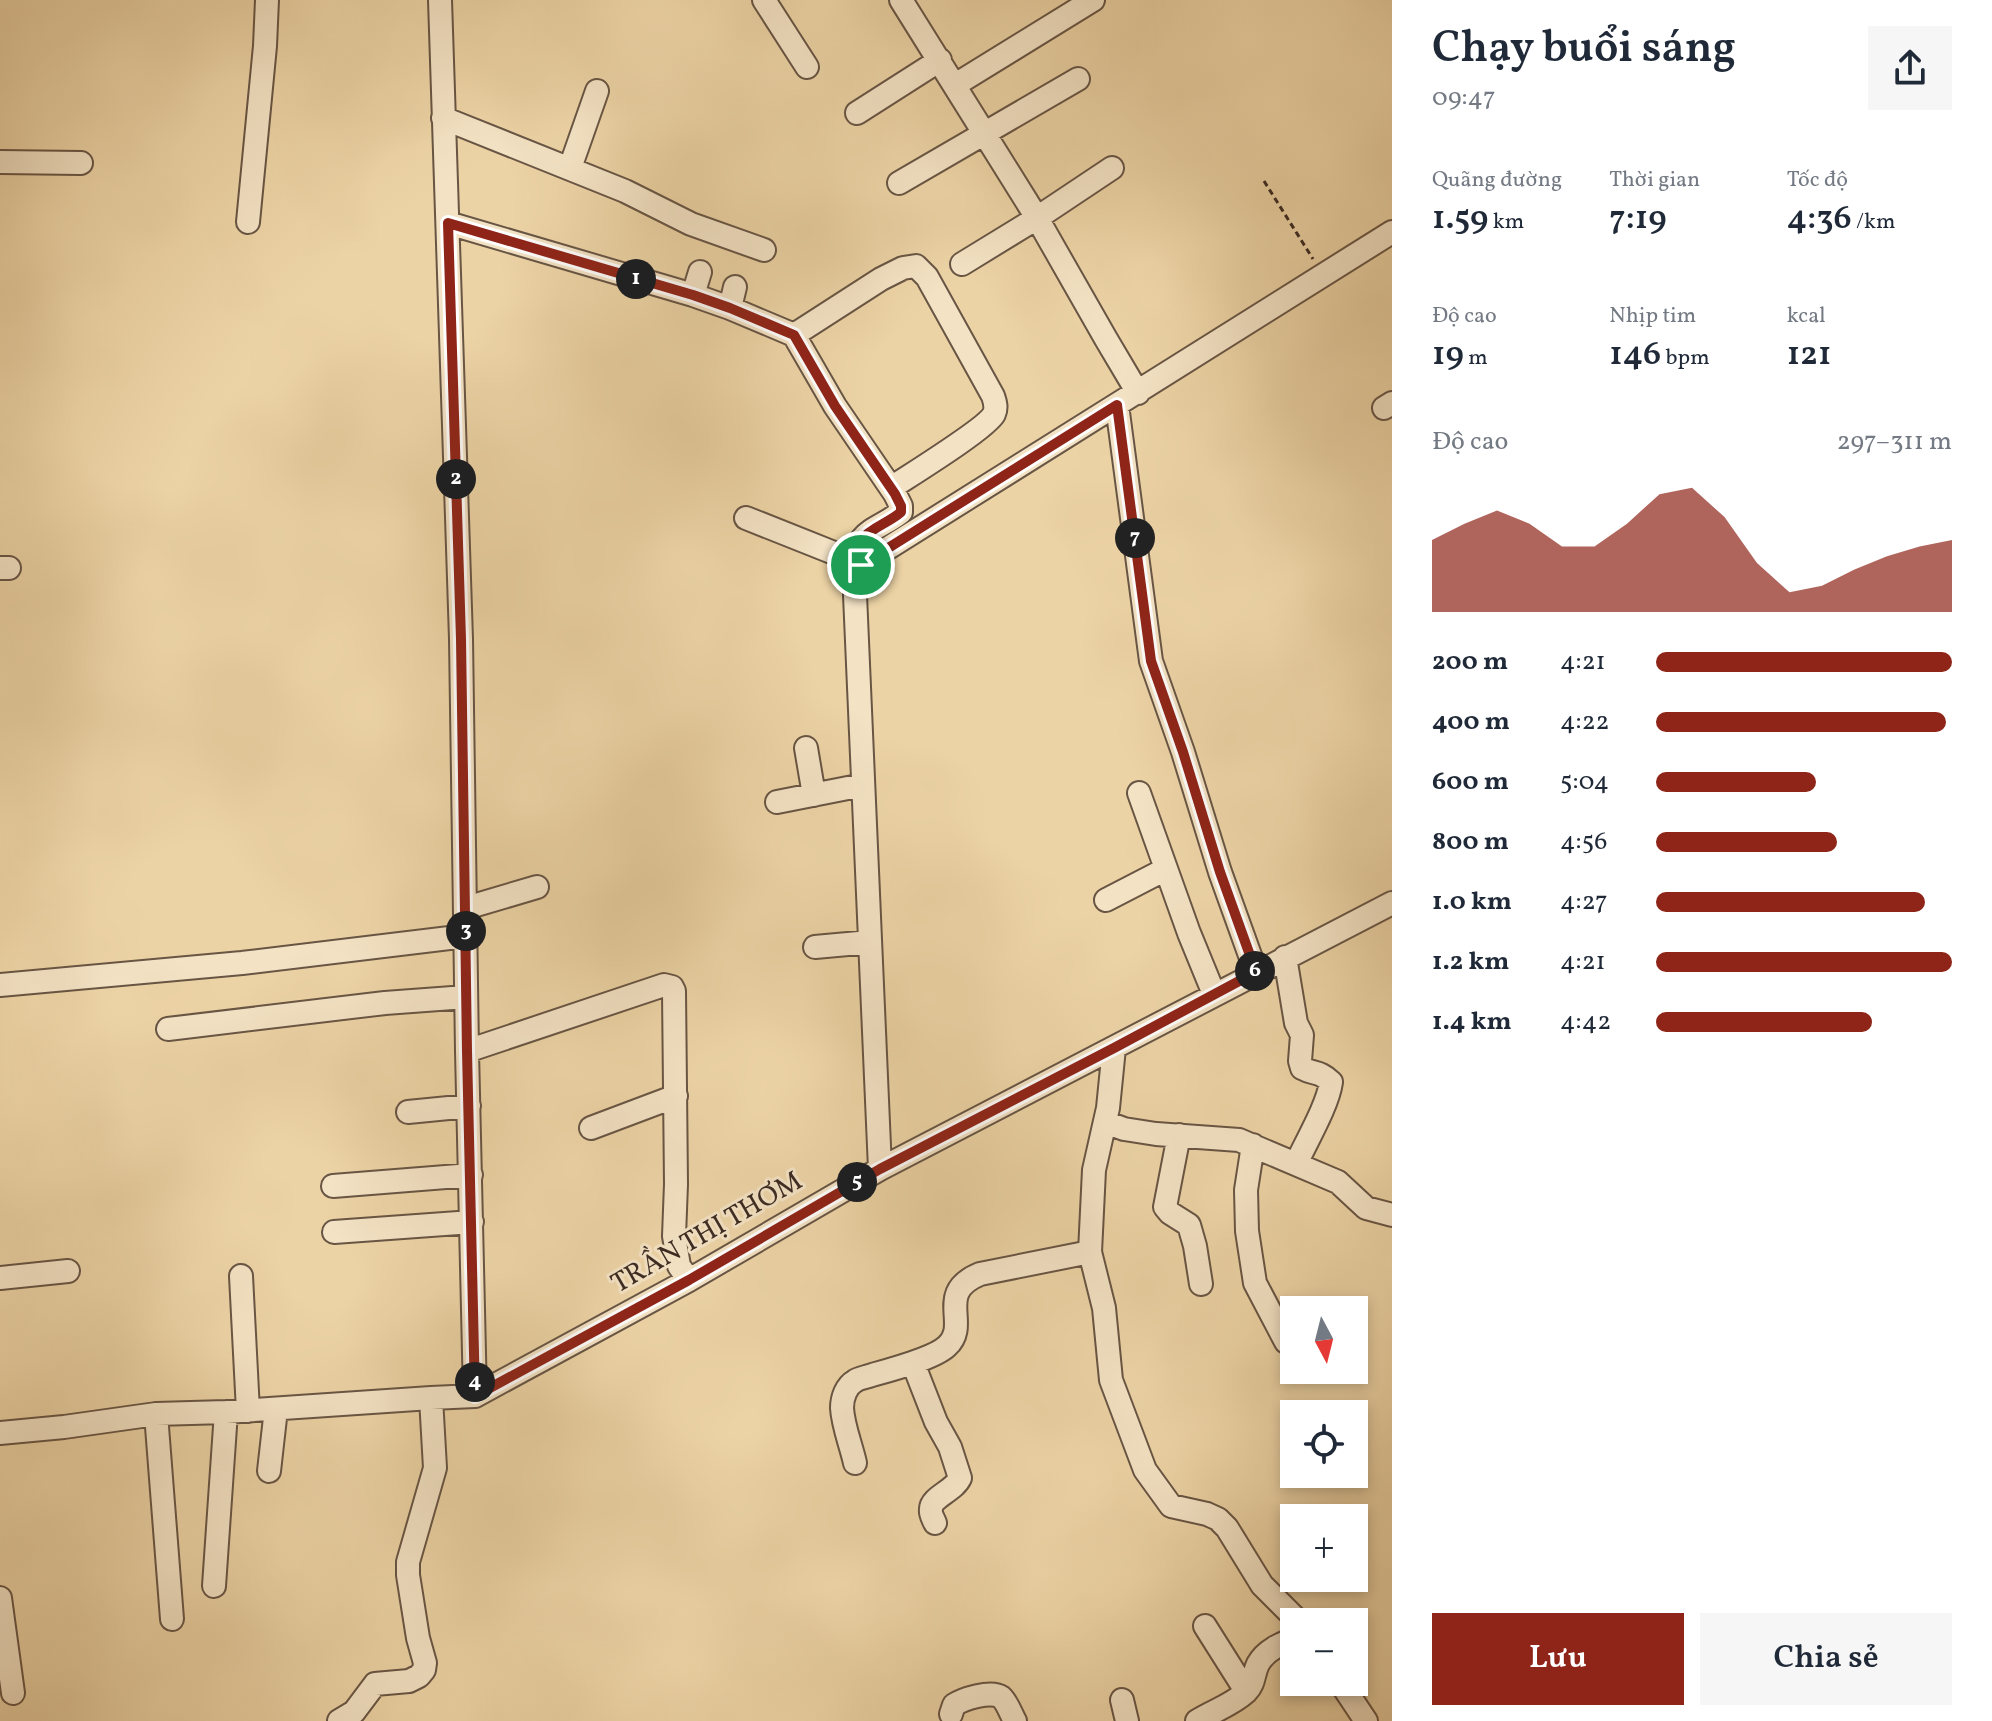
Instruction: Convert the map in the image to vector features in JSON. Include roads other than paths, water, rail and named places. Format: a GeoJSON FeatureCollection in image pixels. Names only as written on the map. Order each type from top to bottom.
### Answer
{"type":"FeatureCollection","features":[{"type":"Feature","properties":{"kind":"street"},"geometry":{"type":"LineString","coordinates":[[248,222],[267,0]]}},
{"type":"Feature","properties":{"kind":"street"},"geometry":{"type":"LineString","coordinates":[[440,0],[461,639],[475,1396]]}},
{"type":"Feature","properties":{"kind":"street"},"geometry":{"type":"LineString","coordinates":[[764,0],[807,67]]}},
{"type":"Feature","properties":{"kind":"street"},"geometry":{"type":"LineString","coordinates":[[901,0],[1037,218],[1138,393]]}},
{"type":"Feature","properties":{"kind":"street"},"geometry":{"type":"LineString","coordinates":[[955,85],[1093,0]]}},
{"type":"Feature","properties":{"kind":"street"},"geometry":{"type":"LineString","coordinates":[[857,113],[940,60]]}},
{"type":"Feature","properties":{"kind":"street"},"geometry":{"type":"LineString","coordinates":[[899,183],[1078,79]]}},
{"type":"Feature","properties":{"kind":"street"},"geometry":{"type":"LineString","coordinates":[[570,168],[597,91]]}},
{"type":"Feature","properties":{"kind":"street"},"geometry":{"type":"LineString","coordinates":[[443,118],[625,191],[691,224],[764,250]]}},
{"type":"Feature","properties":{"kind":"street"},"geometry":{"type":"LineString","coordinates":[[0,162],[81,163]]}},
{"type":"Feature","properties":{"kind":"street"},"geometry":{"type":"LineString","coordinates":[[962,264],[1112,168]]}},
{"type":"Feature","properties":{"kind":"street"},"geometry":{"type":"LineString","coordinates":[[448,223],[693,295],[733,298],[794,335],[835,406],[901,506],[901,512],[859,541],[860,567]]}},
{"type":"Feature","properties":{"kind":"street"},"geometry":{"type":"LineString","coordinates":[[880,1169],[855,575],[860,567],[1392,232]]}},
{"type":"Feature","properties":{"kind":"street"},"geometry":{"type":"LineString","coordinates":[[794,335],[903,268],[916,266],[927,277],[996,406],[993,417],[891,488]]}},
{"type":"Feature","properties":{"kind":"street"},"geometry":{"type":"LineString","coordinates":[[693,295],[700,272]]}},
{"type":"Feature","properties":{"kind":"street"},"geometry":{"type":"LineString","coordinates":[[1117,405],[1151,661],[1256,972]]}},
{"type":"Feature","properties":{"kind":"street"},"geometry":{"type":"LineString","coordinates":[[746,518],[834,553],[860,567]]}},
{"type":"Feature","properties":{"kind":"street"},"geometry":{"type":"LineString","coordinates":[[806,748],[814,795]]}},
{"type":"Feature","properties":{"kind":"street"},"geometry":{"type":"LineString","coordinates":[[777,802],[863,785]]}},
{"type":"Feature","properties":{"kind":"street"},"geometry":{"type":"LineString","coordinates":[[1139,793],[1214,994]]}},
{"type":"Feature","properties":{"kind":"street"},"geometry":{"type":"LineString","coordinates":[[1106,900],[1166,869]]}},
{"type":"Feature","properties":{"kind":"street"},"geometry":{"type":"LineString","coordinates":[[466,908],[537,887]]}},
{"type":"Feature","properties":{"kind":"street","name":"TRẦN THỊ THƠM"},"geometry":{"type":"LineString","coordinates":[[0,1433],[156,1414],[237,1412],[475,1396],[689,1280],[880,1169],[1392,903]]}},
{"type":"Feature","properties":{"kind":"street"},"geometry":{"type":"LineString","coordinates":[[0,985],[242,963],[466,936]]}},
{"type":"Feature","properties":{"kind":"street"},"geometry":{"type":"LineString","coordinates":[[815,947],[870,942]]}},
{"type":"Feature","properties":{"kind":"street"},"geometry":{"type":"LineString","coordinates":[[1285,957],[1296,1023],[1302,1035],[1302,1068],[1321,1073],[1331,1082],[1296,1164]]}},
{"type":"Feature","properties":{"kind":"street"},"geometry":{"type":"LineString","coordinates":[[467,1051],[670,985],[674,991],[676,1096],[674,1236],[679,1266],[689,1280]]}},
{"type":"Feature","properties":{"kind":"street"},"geometry":{"type":"LineString","coordinates":[[168,1029],[385,1003],[466,997]]}},
{"type":"Feature","properties":{"kind":"street"},"geometry":{"type":"LineString","coordinates":[[1114,1048],[1105,1122],[1094,1170],[1090,1252],[1104,1308],[1111,1380],[1145,1470],[1171,1506],[1218,1519],[1227,1528],[1262,1585],[1285,1608]]}},
{"type":"Feature","properties":{"kind":"street"},"geometry":{"type":"LineString","coordinates":[[591,1128],[676,1096]]}},
{"type":"Feature","properties":{"kind":"street"},"geometry":{"type":"LineString","coordinates":[[408,1112],[469,1106]]}},
{"type":"Feature","properties":{"kind":"street"},"geometry":{"type":"LineString","coordinates":[[1105,1122],[1124,1129],[1156,1134],[1239,1140],[1338,1182],[1366,1208],[1392,1215]]}},
{"type":"Feature","properties":{"kind":"street"},"geometry":{"type":"LineString","coordinates":[[1179,1135],[1165,1207],[1189,1225],[1201,1284]]}},
{"type":"Feature","properties":{"kind":"street"},"geometry":{"type":"LineString","coordinates":[[1253,1145],[1246,1190],[1247,1231],[1255,1283],[1280,1331]]}},
{"type":"Feature","properties":{"kind":"street"},"geometry":{"type":"LineString","coordinates":[[333,1186],[471,1175]]}},
{"type":"Feature","properties":{"kind":"street"},"geometry":{"type":"LineString","coordinates":[[334,1232],[472,1222]]}},
{"type":"Feature","properties":{"kind":"street"},"geometry":{"type":"LineString","coordinates":[[855,1463],[842,1407],[845,1392],[855,1381],[913,1363],[946,1348],[955,1337],[955,1300],[961,1285],[980,1274],[1090,1252]]}},
{"type":"Feature","properties":{"kind":"street"},"geometry":{"type":"LineString","coordinates":[[0,1278],[68,1271]]}},
{"type":"Feature","properties":{"kind":"street"},"geometry":{"type":"LineString","coordinates":[[214,1586],[237,1412],[241,1276]]}},
{"type":"Feature","properties":{"kind":"street"},"geometry":{"type":"LineString","coordinates":[[913,1363],[950,1447],[960,1478],[957,1485],[933,1502],[931,1509],[935,1523]]}},
{"type":"Feature","properties":{"kind":"street"},"geometry":{"type":"LineString","coordinates":[[351,1718],[375,1684],[409,1681],[424,1670],[408,1562],[435,1468],[431,1398]]}},
{"type":"Feature","properties":{"kind":"street"},"geometry":{"type":"LineString","coordinates":[[269,1471],[276,1409]]}},
{"type":"Feature","properties":{"kind":"street"},"geometry":{"type":"LineString","coordinates":[[156,1414],[172,1619]]}},
{"type":"Feature","properties":{"kind":"street"},"geometry":{"type":"LineString","coordinates":[[0,1598],[13,1693]]}},
{"type":"Feature","properties":{"kind":"street"},"geometry":{"type":"LineString","coordinates":[[1205,1626],[1246,1691]]}},
{"type":"Feature","properties":{"kind":"street"},"geometry":{"type":"LineString","coordinates":[[1197,1721],[1230,1704],[1246,1691],[1255,1681],[1258,1664],[1268,1651],[1280,1646]]}},
{"type":"Feature","properties":{"kind":"street"},"geometry":{"type":"LineString","coordinates":[[951,1714],[954,1705],[961,1701],[992,1694],[1004,1701],[1015,1721]]}},
{"type":"Feature","properties":{"kind":"street"},"geometry":{"type":"LineString","coordinates":[[1349,1696],[1366,1721]]}}]}
